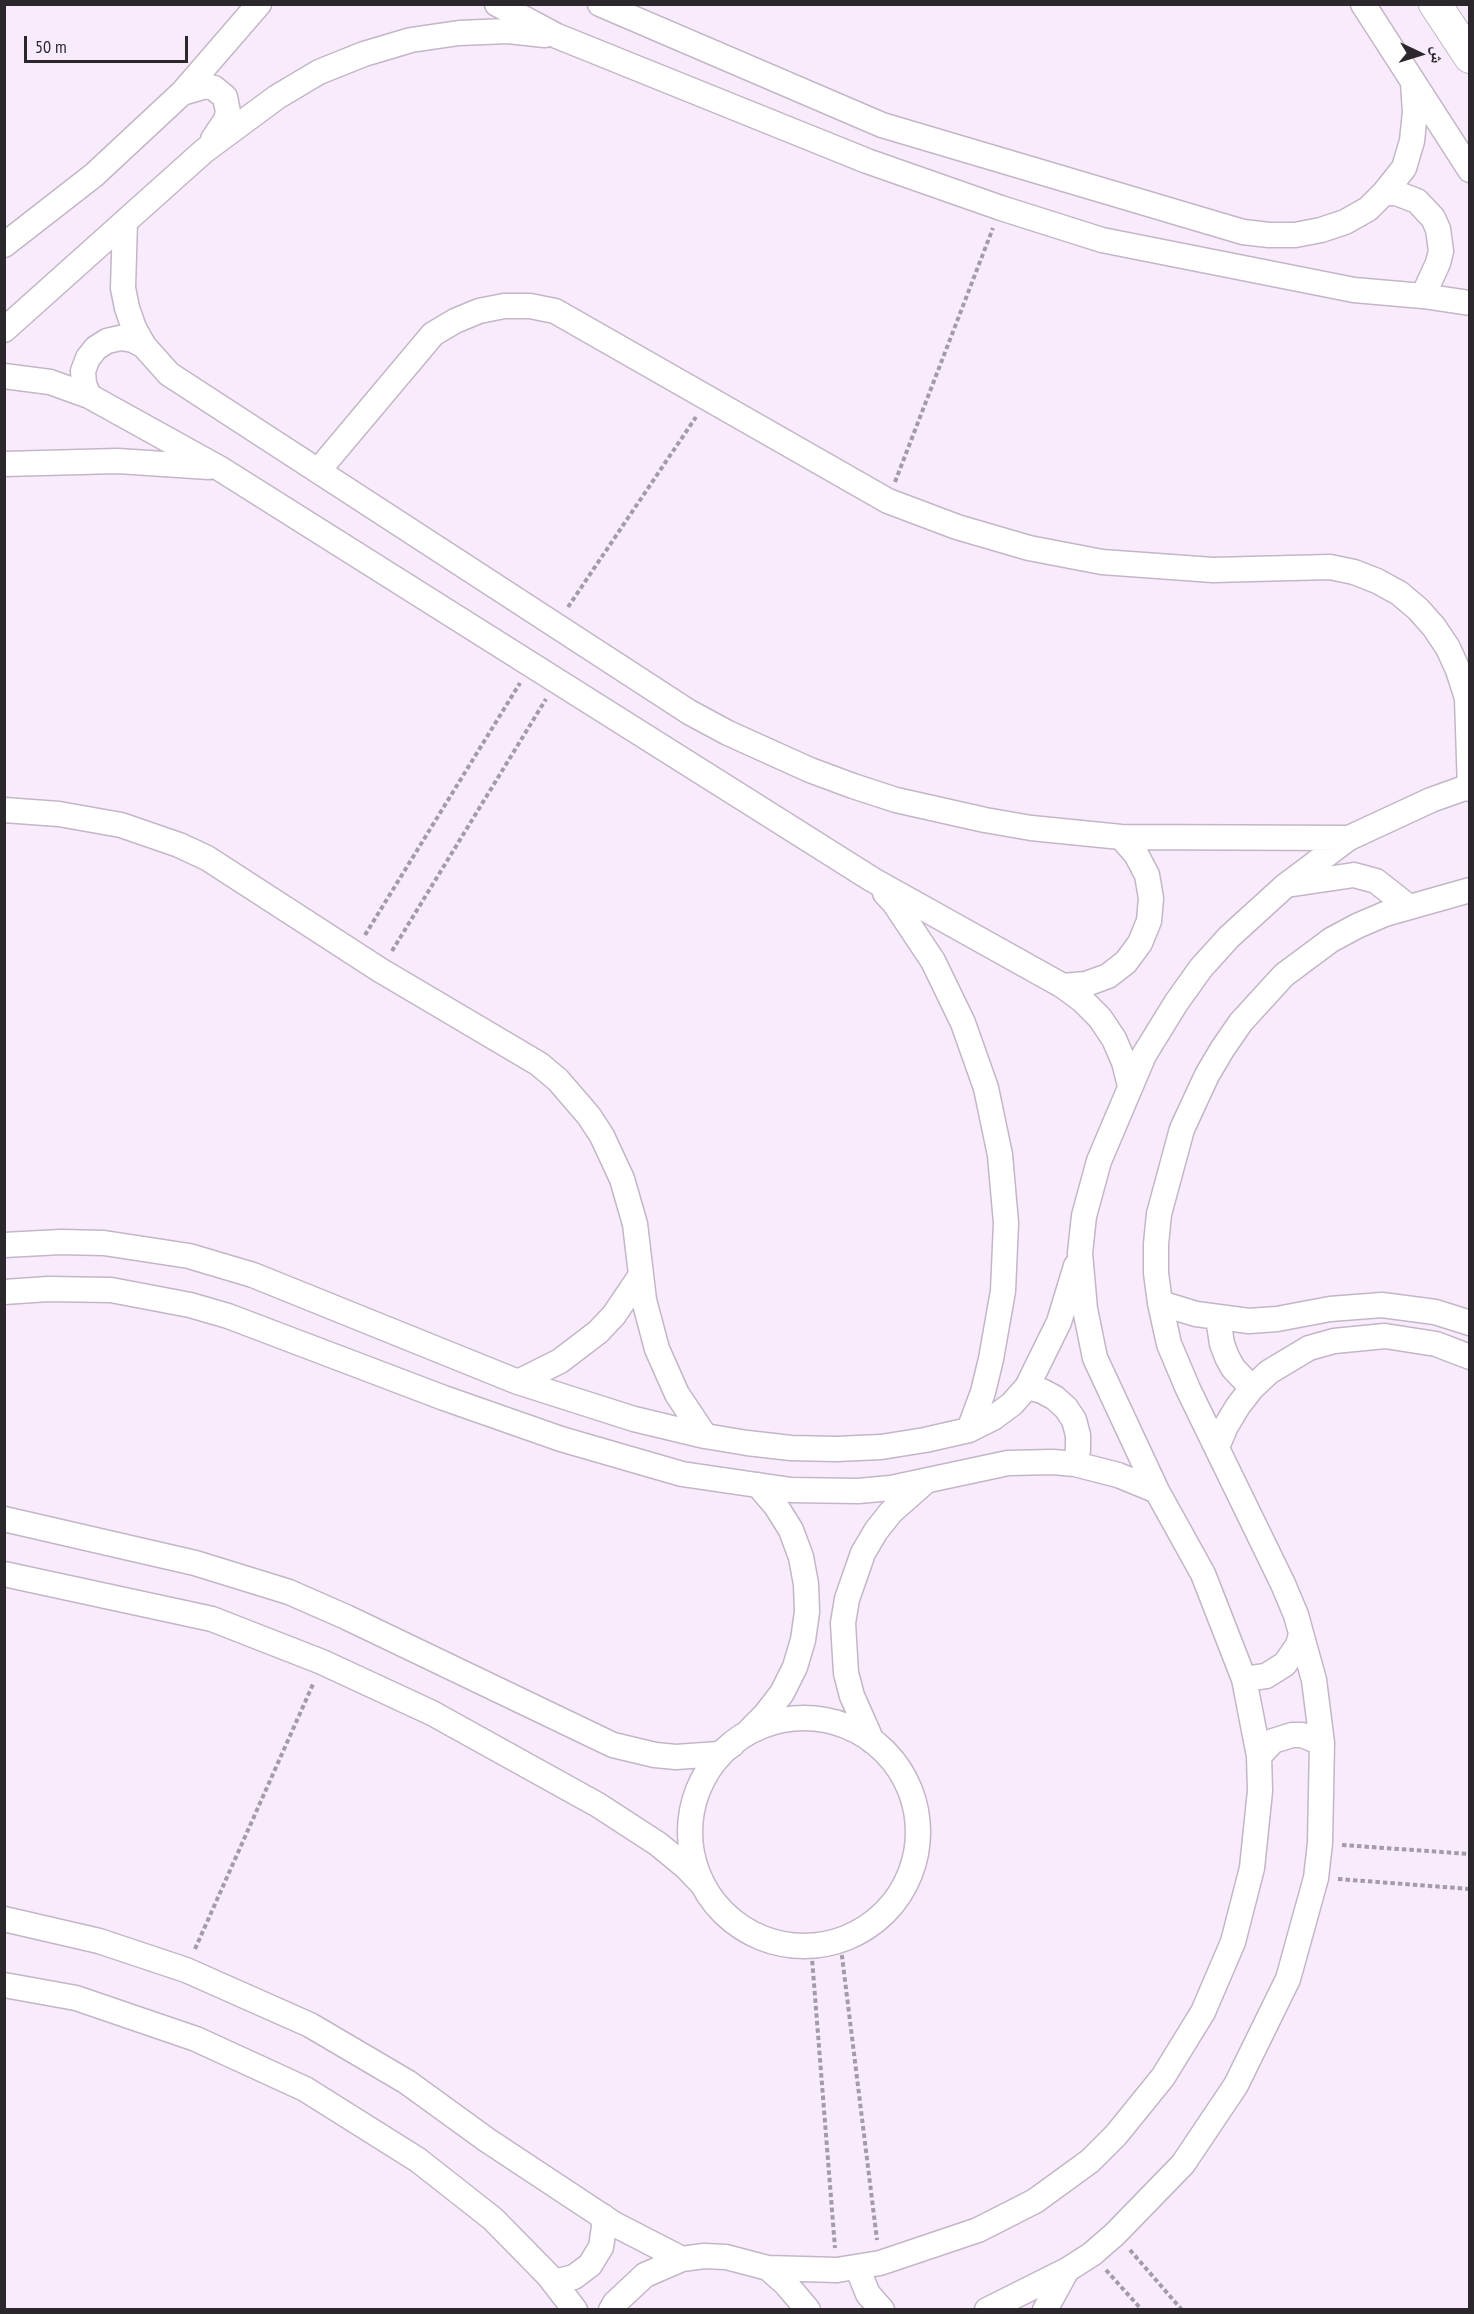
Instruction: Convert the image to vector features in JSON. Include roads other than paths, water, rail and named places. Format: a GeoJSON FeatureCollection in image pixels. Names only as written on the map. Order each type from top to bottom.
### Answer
{"type":"FeatureCollection","features":[{"type":"Feature","properties":{"kind":"main road"},"geometry":{"type":"LineString","coordinates":[[1435,4],[1470,57]]}},
{"type":"Feature","properties":{"kind":"street"},"geometry":{"type":"LineString","coordinates":[[4,245],[94,174],[182,93],[259,4]]}},
{"type":"Feature","properties":{"kind":"street"},"geometry":{"type":"LineString","coordinates":[[497,4],[557,36],[867,161],[1001,208],[1102,240],[1354,290],[1470,303]]}},
{"type":"Feature","properties":{"kind":"street"},"geometry":{"type":"LineString","coordinates":[[600,4],[882,125],[1243,232],[1269,235],[1295,235],[1345,222],[1368,209],[1384,193],[1404,168],[1412,141],[1415,112],[1413,82]]}},
{"type":"Feature","properties":{"kind":"street"},"geometry":{"type":"LineString","coordinates":[[1362,4],[1470,170]]}},
{"type":"Feature","properties":{"kind":"street"},"geometry":{"type":"LineString","coordinates":[[4,330],[204,151],[277,97],[319,72],[364,54],[411,40],[459,33],[508,31],[557,36]]}},
{"type":"Feature","properties":{"kind":"street"},"geometry":{"type":"LineString","coordinates":[[182,93],[206,86],[225,97],[228,105],[226,120],[204,151]]}},
{"type":"Feature","properties":{"kind":"street"},"geometry":{"type":"LineString","coordinates":[[867,161],[882,125]]}},
{"type":"Feature","properties":{"kind":"street"},"geometry":{"type":"LineString","coordinates":[[1384,193],[1396,193],[1417,201],[1426,209],[1438,228],[1441,251],[1423,296]]}},
{"type":"Feature","properties":{"kind":"street"},"geometry":{"type":"LineString","coordinates":[[125,222],[123,288],[130,318],[144,346],[169,374],[689,712],[769,753],[896,800],[1031,828],[1121,837],[1349,838]]}},
{"type":"Feature","properties":{"kind":"street"},"geometry":{"type":"LineString","coordinates":[[4,1245],[60,1242],[104,1243],[147,1248],[222,1265],[284,1287],[518,1382],[634,1419],[705,1436],[791,1448],[836,1449],[881,1447],[969,1430],[993,1418],[1012,1404],[1027,1387],[1059,1322],[1080,1253],[1084,1216],[1109,1134],[1144,1055],[1201,968],[1229,937],[1285,886],[1349,838],[1431,800],[1470,787],[1468,700],[1448,648],[1418,609],[1399,593],[1377,581],[1354,572],[1330,567],[1185,569],[1102,562],[1065,556],[957,527],[888,501],[555,311],[530,306],[504,306],[471,314],[433,334],[318,471]]}},
{"type":"Feature","properties":{"kind":"street"},"geometry":{"type":"LineString","coordinates":[[89,396],[84,384],[84,371],[88,358],[96,348],[107,341],[120,338],[133,340],[144,346]]}},
{"type":"Feature","properties":{"kind":"street"},"geometry":{"type":"LineString","coordinates":[[4,376],[50,382],[89,396],[219,468],[873,880],[1063,986],[1083,1000],[1100,1018],[1114,1039],[1124,1062],[1130,1086]]}},
{"type":"Feature","properties":{"kind":"street"},"geometry":{"type":"LineString","coordinates":[[4,464],[118,461],[219,468]]}},
{"type":"Feature","properties":{"kind":"street"},"geometry":{"type":"LineString","coordinates":[[4,810],[90,818],[121,825],[179,845],[207,858],[380,970],[539,1064],[574,1098],[602,1136],[622,1179],[635,1224],[646,1308],[657,1349],[677,1394],[705,1436]]}},
{"type":"Feature","properties":{"kind":"street"},"geometry":{"type":"LineString","coordinates":[[1063,986],[1086,984],[1108,976],[1126,962],[1140,943],[1149,921],[1151,898],[1147,875],[1137,854],[1121,837]]}},
{"type":"Feature","properties":{"kind":"street"},"geometry":{"type":"LineString","coordinates":[[1285,886],[1354,874],[1376,881],[1409,907]]}},
{"type":"Feature","properties":{"kind":"street"},"geometry":{"type":"LineString","coordinates":[[873,880],[896,904],[915,932],[949,992],[975,1055],[996,1132],[1004,1188],[1006,1223],[1003,1291],[983,1392],[969,1430]]}},
{"type":"Feature","properties":{"kind":"street"},"geometry":{"type":"LineString","coordinates":[[987,2310],[1067,2270],[1092,2254],[1115,2234],[1183,2164],[1236,2085],[1288,1979],[1316,1878],[1320,1843],[1322,1743],[1314,1680],[1283,1584],[1188,1389],[1169,1344],[1160,1303],[1156,1274],[1156,1244],[1159,1214],[1173,1156],[1190,1110],[1223,1048],[1262,998],[1284,975],[1306,956],[1357,926],[1409,907],[1470,890]]}},
{"type":"Feature","properties":{"kind":"street"},"geometry":{"type":"LineString","coordinates":[[611,2310],[615,2303],[645,2275],[682,2259],[704,2256],[726,2257],[768,2268],[858,2266],[978,2230],[1035,2201],[1090,2160],[1116,2135],[1163,2077],[1203,2012],[1219,1977],[1238,1923],[1252,1868],[1260,1791],[1259,1756],[1244,1679],[1203,1574],[1157,1491],[1095,1358],[1085,1309],[1080,1253]]}},
{"type":"Feature","properties":{"kind":"street"},"geometry":{"type":"LineString","coordinates":[[518,1382],[560,1361],[598,1332],[628,1296],[641,1275]]}},
{"type":"Feature","properties":{"kind":"street"},"geometry":{"type":"LineString","coordinates":[[4,1292],[48,1289],[111,1290],[190,1305],[228,1316],[444,1398],[561,1439],[682,1474],[791,1490],[858,1491],[891,1488],[1008,1462],[1053,1462],[1075,1464],[1118,1475],[1157,1491]]}},
{"type":"Feature","properties":{"kind":"street"},"geometry":{"type":"LineString","coordinates":[[1160,1303],[1218,1318],[1249,1321],[1330,1309],[1382,1305],[1435,1312],[1470,1323]]}},
{"type":"Feature","properties":{"kind":"street"},"geometry":{"type":"LineString","coordinates":[[1218,1318],[1222,1344],[1227,1357],[1242,1379],[1252,1388]]}},
{"type":"Feature","properties":{"kind":"street"},"geometry":{"type":"LineString","coordinates":[[1217,1447],[1238,1406],[1252,1388],[1269,1372],[1309,1348],[1359,1337],[1385,1336],[1436,1344],[1470,1357]]}},
{"type":"Feature","properties":{"kind":"street"},"geometry":{"type":"LineString","coordinates":[[1027,1387],[1055,1398],[1070,1414],[1078,1435],[1075,1464]]}},
{"type":"Feature","properties":{"kind":"street"},"geometry":{"type":"LineString","coordinates":[[872,1741],[852,1696],[846,1672],[843,1632],[847,1599],[860,1560],[876,1531],[891,1512],[928,1480]]}},
{"type":"Feature","properties":{"kind":"street"},"geometry":{"type":"LineString","coordinates":[[4,1519],[195,1563],[289,1592],[613,1744],[644,1753],[676,1757],[719,1754],[738,1740],[765,1725],[787,1719],[810,1718],[832,1721],[853,1729],[888,1755],[900,1771],[915,1809],[918,1830],[916,1850],[907,1880],[891,1906],[876,1920],[859,1932],[840,1940],[810,1946],[774,1942],[740,1927],[713,1901],[704,1885],[694,1861],[691,1835],[693,1810],[705,1778],[714,1763],[738,1740],[765,1715],[782,1693],[791,1676],[803,1640],[807,1612],[806,1584],[798,1548],[791,1530],[776,1506],[758,1485]]}},
{"type":"Feature","properties":{"kind":"street"},"geometry":{"type":"LineString","coordinates":[[4,1574],[212,1619],[322,1662],[442,1719],[598,1805],[658,1844],[704,1885]]}},
{"type":"Feature","properties":{"kind":"street"},"geometry":{"type":"LineString","coordinates":[[1244,1679],[1266,1676],[1285,1664],[1293,1655],[1301,1634]]}},
{"type":"Feature","properties":{"kind":"street"},"geometry":{"type":"LineString","coordinates":[[1259,1756],[1273,1742],[1292,1735],[1302,1735],[1322,1743]]}},
{"type":"Feature","properties":{"kind":"street"},"geometry":{"type":"LineString","coordinates":[[4,1919],[99,1941],[186,1970],[310,2025],[407,2082],[487,2140],[603,2216],[682,2259]]}},
{"type":"Feature","properties":{"kind":"street"},"geometry":{"type":"LineString","coordinates":[[4,1984],[76,1998],[196,2039],[305,2089],[418,2160],[493,2219],[554,2282],[575,2310]]}},
{"type":"Feature","properties":{"kind":"street"},"geometry":{"type":"LineString","coordinates":[[554,2282],[574,2277],[590,2265],[601,2247],[603,2216]]}},
{"type":"Feature","properties":{"kind":"street"},"geometry":{"type":"LineString","coordinates":[[858,2266],[868,2294],[882,2310]]}},
{"type":"Feature","properties":{"kind":"street"},"geometry":{"type":"LineString","coordinates":[[768,2268],[794,2292],[808,2310]]}},
{"type":"Feature","properties":{"kind":"street"},"geometry":{"type":"LineString","coordinates":[[1045,2310],[1067,2270]]}}]}
